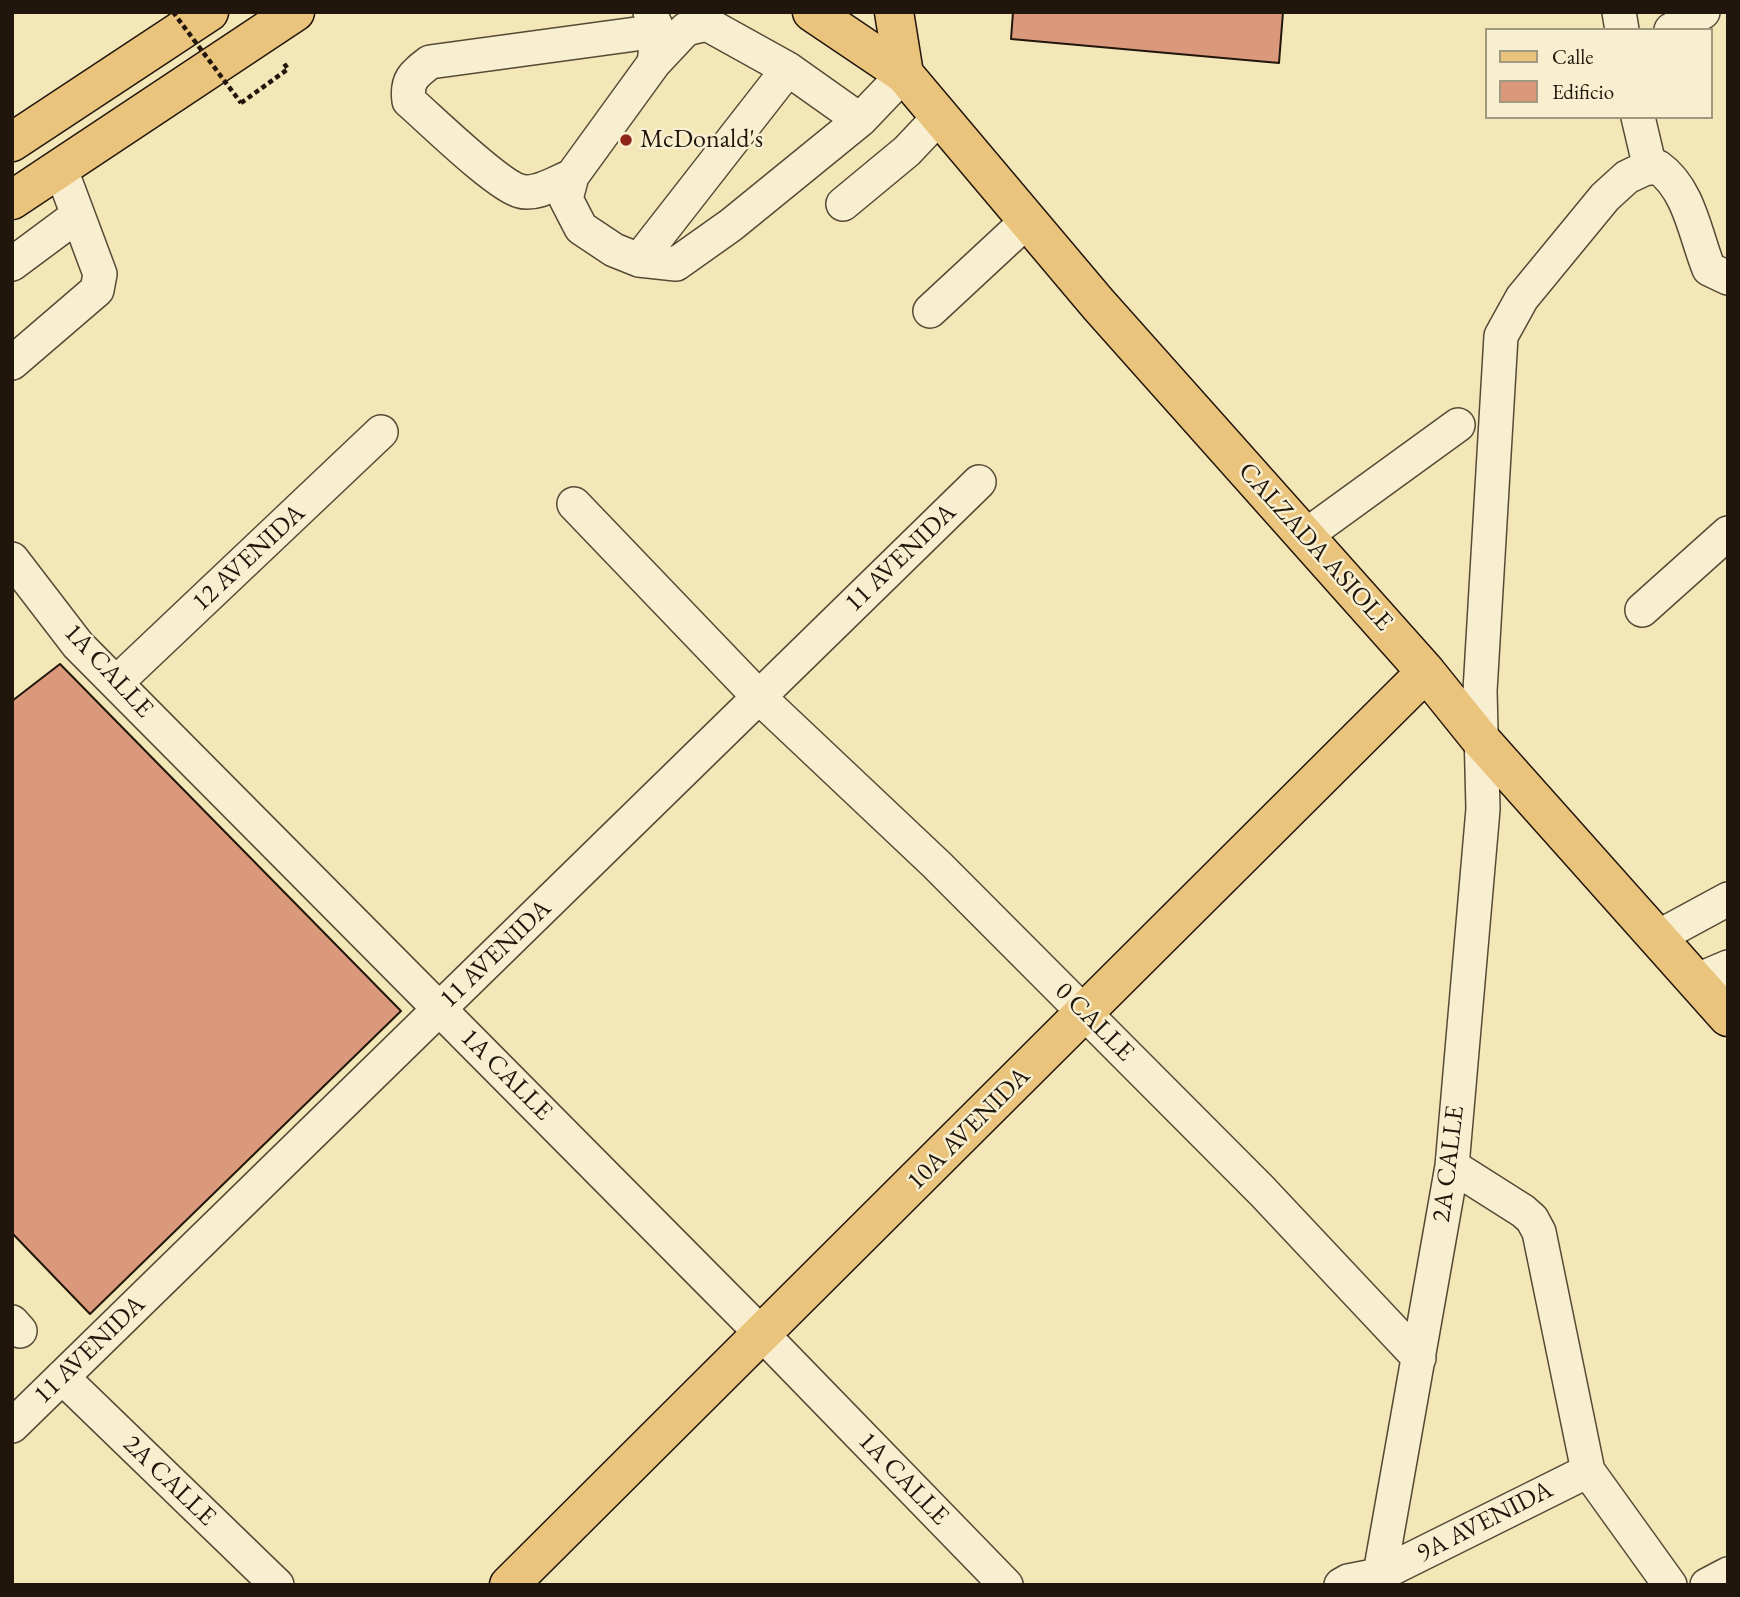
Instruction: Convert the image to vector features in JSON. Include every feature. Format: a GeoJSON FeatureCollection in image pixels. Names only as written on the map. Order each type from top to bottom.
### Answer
{"type":"FeatureCollection","features":[{"type":"Feature","properties":{"kind":"main road"},"geometry":{"type":"LineString","coordinates":[[12,142],[209,12]]}},
{"type":"Feature","properties":{"kind":"main road"},"geometry":{"type":"LineString","coordinates":[[12,200],[295,12]]}},
{"type":"Feature","properties":{"kind":"main road","name":"CALZADA ASIOLE"},"geometry":{"type":"LineString","coordinates":[[812,12],[904,74],[1098,304],[1426,672],[1480,739],[1656,937],[1711,974],[1728,1017]]}},
{"type":"Feature","properties":{"kind":"main road"},"geometry":{"type":"LineString","coordinates":[[894,12],[904,74]]}},
{"type":"Feature","properties":{"kind":"main road","name":"10A AVENIDA"},"geometry":{"type":"LineString","coordinates":[[509,1585],[1426,672]]}},
{"type":"Feature","properties":{"kind":"street"},"geometry":{"type":"LineString","coordinates":[[1675,28],[1703,12]]}},
{"type":"Feature","properties":{"kind":"street"},"geometry":{"type":"LineString","coordinates":[[572,176],[536,191],[520,191],[494,175],[410,101],[408,89],[414,74],[430,62],[654,35],[707,24],[788,69],[860,120]]}},
{"type":"Feature","properties":{"kind":"street"},"geometry":{"type":"LineString","coordinates":[[654,35],[572,176],[566,199],[581,228],[614,250],[639,260],[676,264],[732,225],[860,120],[904,74]]}},
{"type":"Feature","properties":{"kind":"street"},"geometry":{"type":"LineString","coordinates":[[639,260],[788,69]]}},
{"type":"Feature","properties":{"kind":"street"},"geometry":{"type":"LineString","coordinates":[[844,204],[907,151],[940,116]]}},
{"type":"Feature","properties":{"kind":"street"},"geometry":{"type":"LineString","coordinates":[[1638,119],[1650,168],[1658,167],[1669,175],[1682,194],[1710,269],[1728,278]]}},
{"type":"Feature","properties":{"kind":"street"},"geometry":{"type":"LineString","coordinates":[[12,363],[97,290],[100,274],[60,167]]}},
{"type":"Feature","properties":{"kind":"street","name":"2A CALLE"},"geometry":{"type":"LineString","coordinates":[[1379,1580],[1452,1166],[1483,808],[1480,691],[1501,336],[1522,298],[1605,197],[1627,177],[1650,168]]}},
{"type":"Feature","properties":{"kind":"street"},"geometry":{"type":"LineString","coordinates":[[12,264],[78,215]]}},
{"type":"Feature","properties":{"kind":"street"},"geometry":{"type":"LineString","coordinates":[[930,312],[1028,220]]}},
{"type":"Feature","properties":{"kind":"street"},"geometry":{"type":"LineString","coordinates":[[1305,536],[1458,425]]}},
{"type":"Feature","properties":{"kind":"street","name":"12 AVENIDA"},"geometry":{"type":"LineString","coordinates":[[116,683],[381,432]]}},
{"type":"Feature","properties":{"kind":"street","name":"11 AVENIDA"},"geometry":{"type":"LineString","coordinates":[[12,1426],[979,482]]}},
{"type":"Feature","properties":{"kind":"street","name":"0 CALLE"},"geometry":{"type":"LineString","coordinates":[[574,504],[759,697],[937,864],[1262,1191],[1419,1358]]}},
{"type":"Feature","properties":{"kind":"street"},"geometry":{"type":"LineString","coordinates":[[1642,610],[1728,533]]}},
{"type":"Feature","properties":{"kind":"street","name":"1A CALLE"},"geometry":{"type":"LineString","coordinates":[[12,559],[78,645],[762,1334],[1006,1585]]}},
{"type":"Feature","properties":{"kind":"street"},"geometry":{"type":"LineString","coordinates":[[1656,937],[1728,900]]}},
{"type":"Feature","properties":{"kind":"street"},"geometry":{"type":"LineString","coordinates":[[1452,1166],[1523,1211],[1539,1232],[1588,1471],[1670,1585]]}},
{"type":"Feature","properties":{"kind":"street","name":"2A CALLE"},"geometry":{"type":"LineString","coordinates":[[62,1377],[277,1585]]}},
{"type":"Feature","properties":{"kind":"street","name":"9A AVENIDA"},"geometry":{"type":"LineString","coordinates":[[1341,1585],[1348,1581],[1379,1580],[1588,1471]]}},
{"type":"Feature","properties":{"kind":"street"},"geometry":{"type":"LineString","coordinates":[[1707,1585],[1728,1574]]}},
{"type":"Feature","properties":{"kind":"path"},"geometry":{"type":"LineString","coordinates":[[173,12],[240,103],[288,69]]}},
{"type":"Feature","properties":{"kind":"building"},"geometry":{"type":"Polygon","coordinates":[[[1013,12],[1283,12],[1279,63],[1011,39],[1013,12]]]}},
{"type":"Feature","properties":{"kind":"building"},"geometry":{"type":"Polygon","coordinates":[[[60,664],[401,1011],[90,1314],[12,1233],[12,701],[60,664]]]}},
{"type":"Feature","properties":{"kind":"place","name":"McDonald's"},"geometry":{"type":"Point","coordinates":[626,140]}}]}
